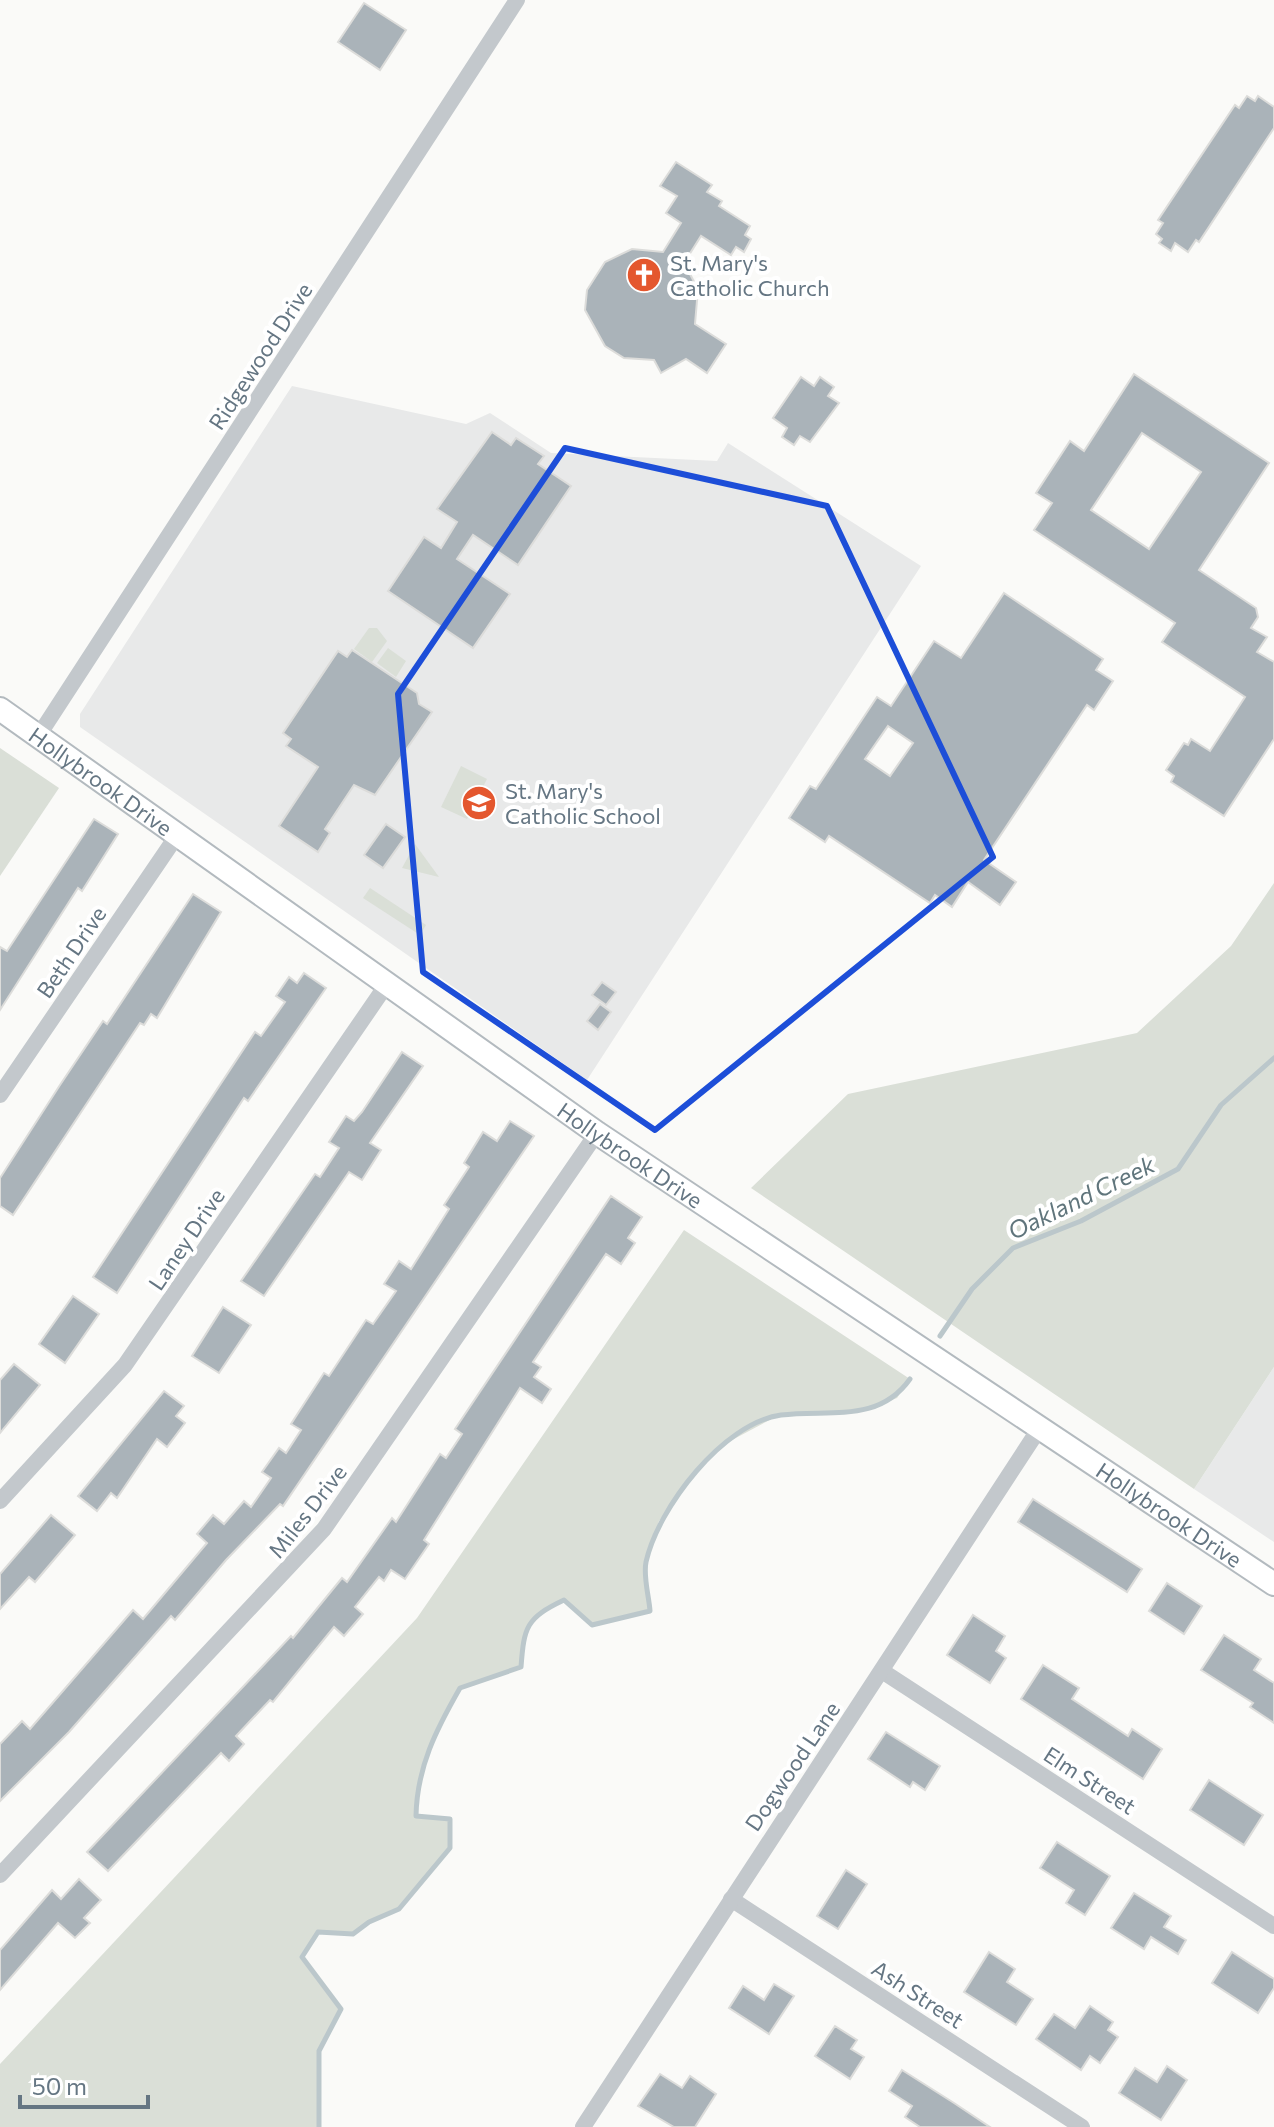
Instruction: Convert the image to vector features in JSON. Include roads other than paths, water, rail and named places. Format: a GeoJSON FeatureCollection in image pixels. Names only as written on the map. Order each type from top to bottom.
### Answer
{"type":"FeatureCollection","features":[{"type":"Feature","properties":{"kind":"main road","name":"Hollybrook Drive"},"geometry":{"type":"LineString","coordinates":[[0,709],[597,1133],[1274,1584]]}},
{"type":"Feature","properties":{"kind":"street","name":"Ridgewood Drive"},"geometry":{"type":"LineString","coordinates":[[39,735],[517,0]]}},
{"type":"Feature","properties":{"kind":"street","name":"Beth Drive"},"geometry":{"type":"LineString","coordinates":[[0,1095],[178,834]]}},
{"type":"Feature","properties":{"kind":"street","name":"Laney Drive"},"geometry":{"type":"LineString","coordinates":[[0,1501],[98,1398],[132,1356],[387,984]]}},
{"type":"Feature","properties":{"kind":"street","name":"Miles Drive"},"geometry":{"type":"LineString","coordinates":[[0,1875],[291,1568],[324,1529],[597,1133]]}},
{"type":"Feature","properties":{"kind":"street","name":"Dogwood Lane"},"geometry":{"type":"LineString","coordinates":[[583,2127],[1039,1429]]}},
{"type":"Feature","properties":{"kind":"street","name":"Elm Street"},"geometry":{"type":"LineString","coordinates":[[882,1671],[1274,1926]]}},
{"type":"Feature","properties":{"kind":"street","name":"Ash Street"},"geometry":{"type":"LineString","coordinates":[[731,1899],[1082,2127]]}},
{"type":"Feature","properties":{"kind":"waterway","name":"Oakland Creek"},"geometry":{"type":"LineString","coordinates":[[940,1336],[972,1289],[1013,1248],[1081,1221],[1178,1169],[1221,1105],[1274,1058]]}},
{"type":"Feature","properties":{"kind":"waterway","name":"Oakland Creek"},"geometry":{"type":"LineString","coordinates":[[319,2127],[319,2051],[341,2009],[302,1957],[318,1932],[353,1934],[369,1922],[399,1909],[450,1848],[450,1819],[416,1816],[417,1798],[429,1749],[460,1688],[521,1667],[529,1625],[542,1612],[564,1600],[592,1625],[650,1611],[645,1568],[664,1517],[696,1471],[737,1434],[759,1421],[781,1415],[868,1409],[883,1403],[910,1379]]}},
{"type":"Feature","properties":{"kind":"place","name":"St. Mary's Catholic Church"},"geometry":{"type":"Point","coordinates":[644,275]}},
{"type":"Feature","properties":{"kind":"place","name":"St. Mary's Catholic School"},"geometry":{"type":"Point","coordinates":[479,803]}}]}
